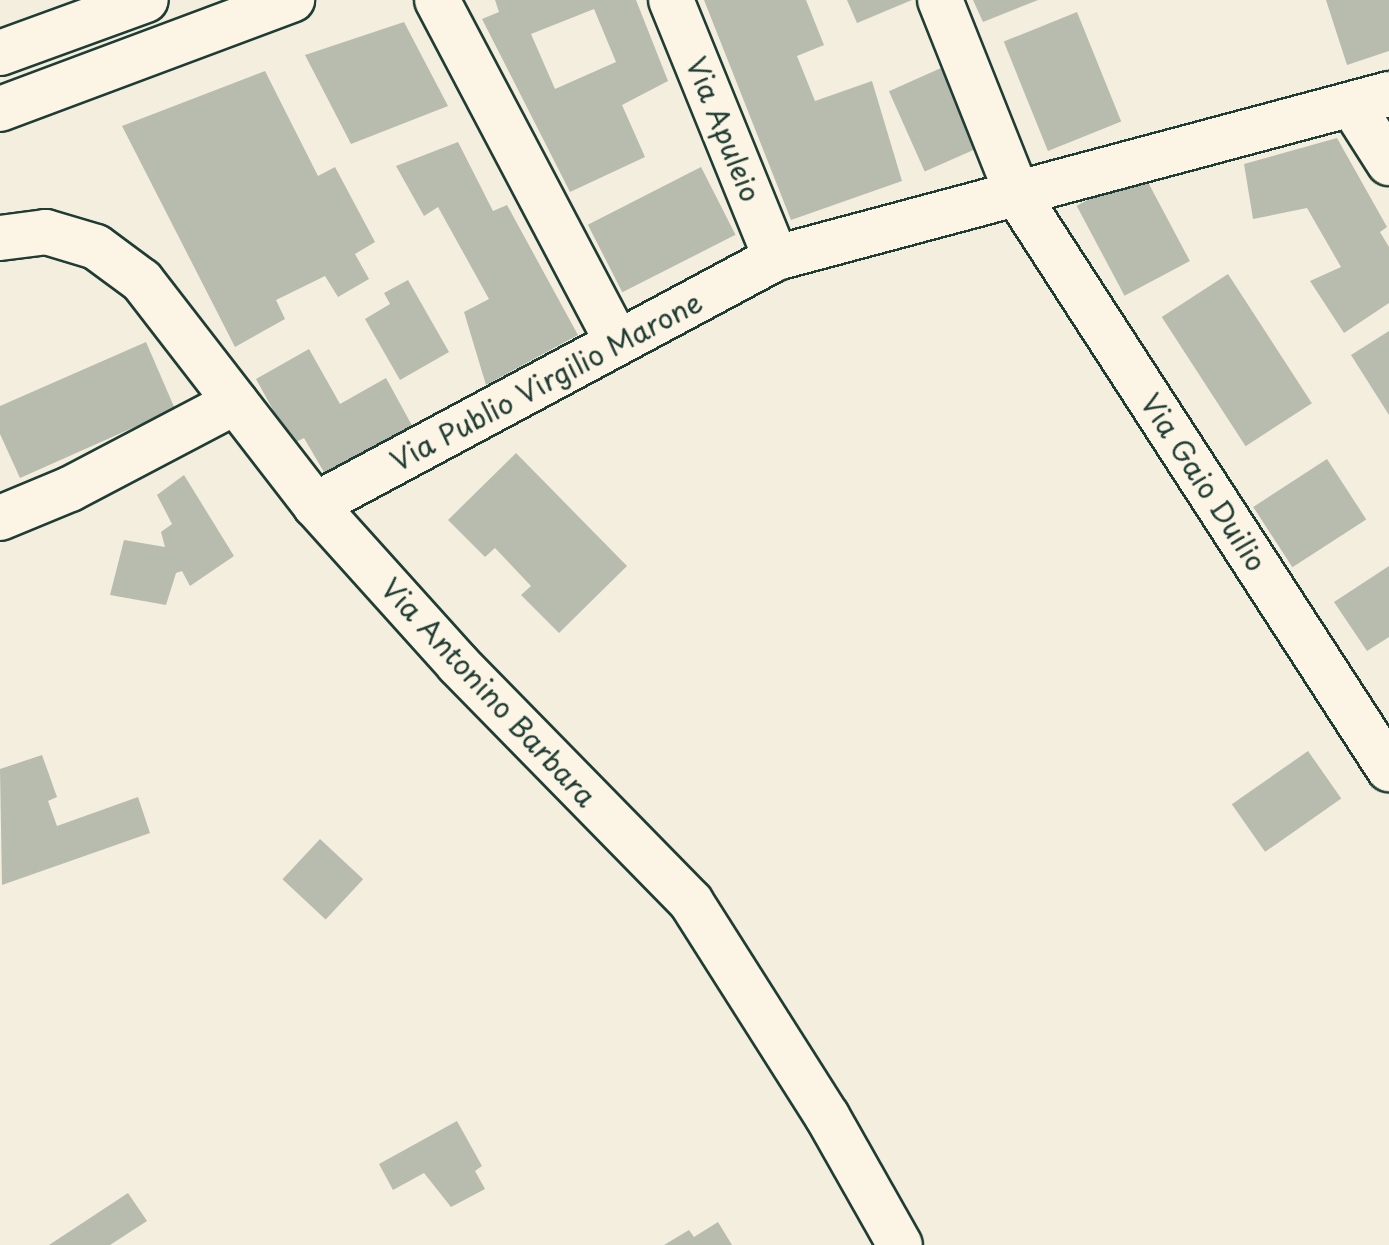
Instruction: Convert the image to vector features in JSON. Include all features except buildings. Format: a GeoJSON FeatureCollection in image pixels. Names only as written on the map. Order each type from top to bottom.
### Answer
{"type":"FeatureCollection","features":[{"type":"Feature","properties":{"kind":"street"},"geometry":{"type":"LineString","coordinates":[[0,53],[146,0]]}},
{"type":"Feature","properties":{"kind":"street"},"geometry":{"type":"LineString","coordinates":[[0,109],[292,0]]}},
{"type":"Feature","properties":{"kind":"street"},"geometry":{"type":"LineString","coordinates":[[437,0],[617,342]]}},
{"type":"Feature","properties":{"kind":"street","name":"Via Apuleio"},"geometry":{"type":"LineString","coordinates":[[671,0],[776,258]]}},
{"type":"Feature","properties":{"kind":"street","name":"Via Gaio Duilio"},"geometry":{"type":"LineString","coordinates":[[940,0],[1018,196],[1389,769]]}},
{"type":"Feature","properties":{"kind":"street"},"geometry":{"type":"LineString","coordinates":[[1370,100],[1389,163]]}},
{"type":"Feature","properties":{"kind":"street","name":"Via Publio Virgilio Marone"},"geometry":{"type":"LineString","coordinates":[[315,505],[776,258],[1370,100]]}},
{"type":"Feature","properties":{"kind":"street","name":"Via Antonino Barbara"},"geometry":{"type":"LineString","coordinates":[[0,238],[46,232],[96,247],[142,281],[315,505],[458,664],[691,902],[827,1116],[900,1245]]}},
{"type":"Feature","properties":{"kind":"street"},"geometry":{"type":"LineString","coordinates":[[0,518],[70,489],[236,402]]}}]}
